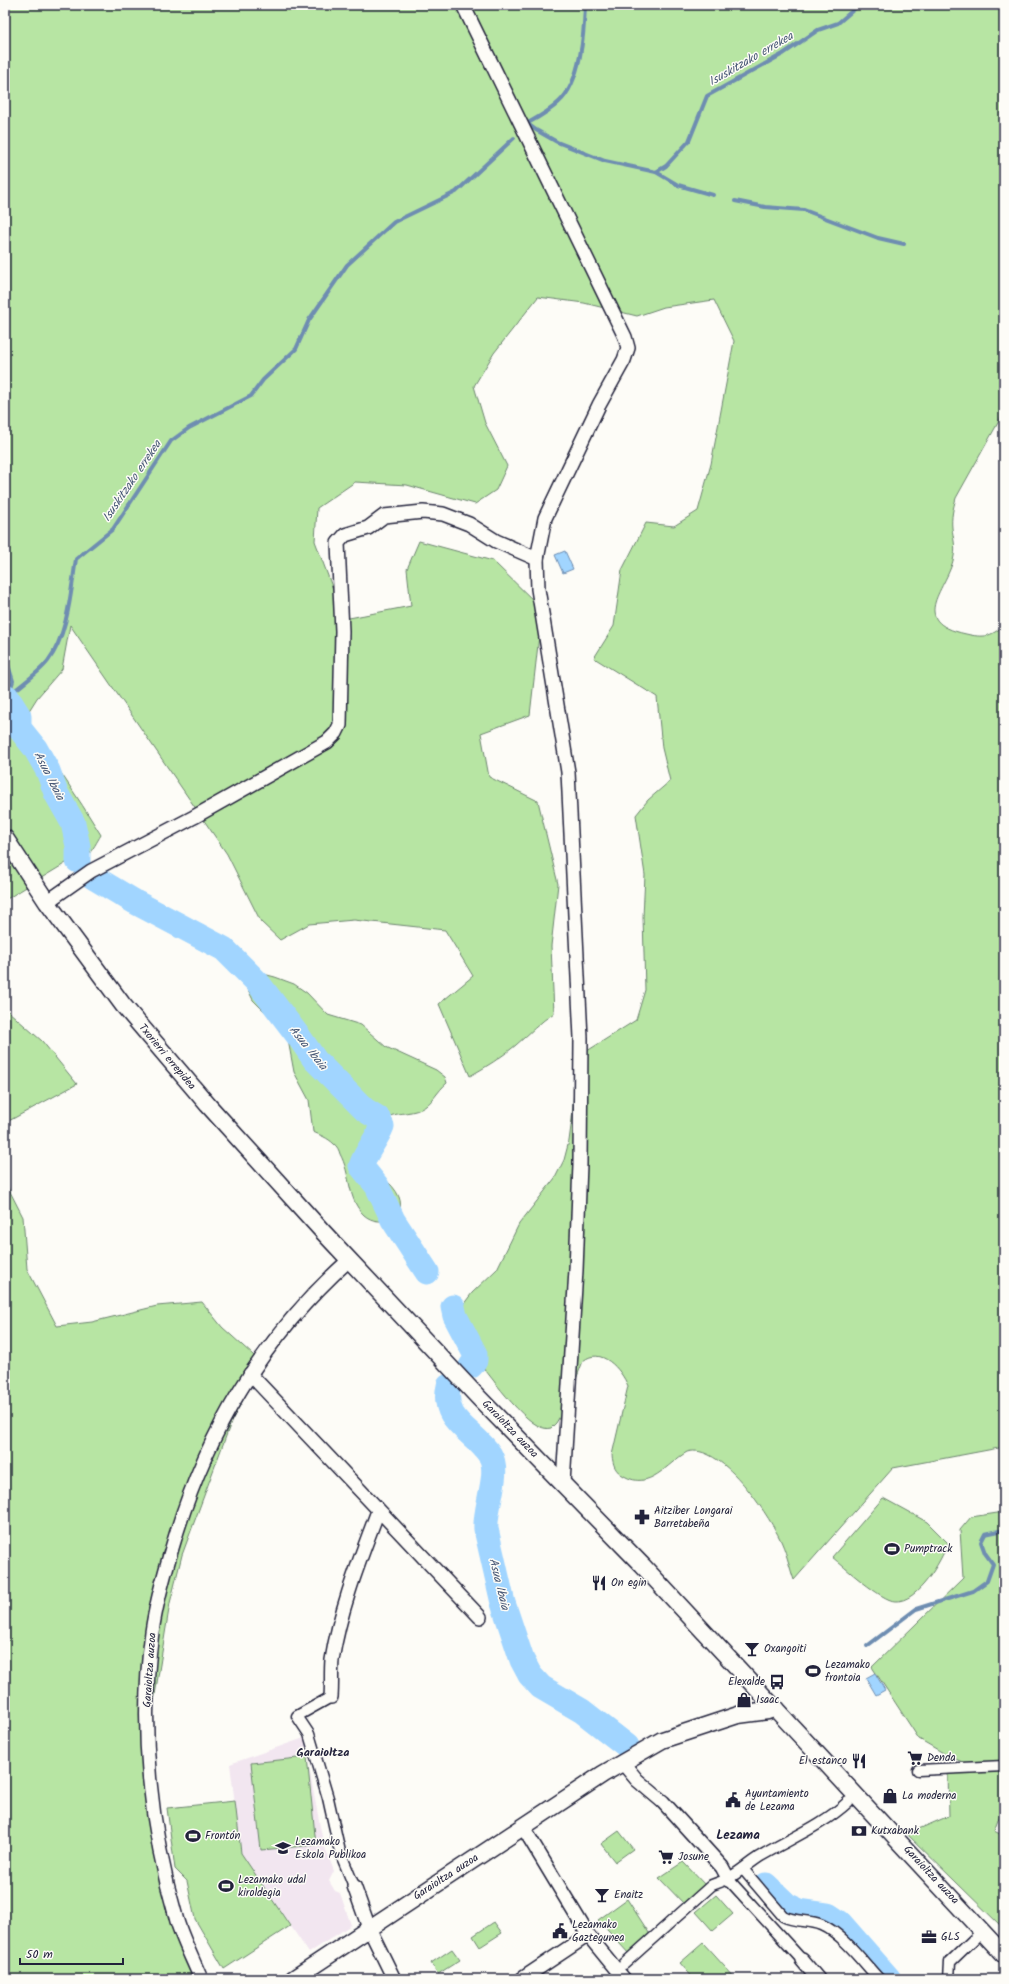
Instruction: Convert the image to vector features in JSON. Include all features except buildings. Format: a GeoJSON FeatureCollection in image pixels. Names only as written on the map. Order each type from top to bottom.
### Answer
{"type":"FeatureCollection","features":[{"type":"Feature","properties":{"kind":"street"},"geometry":{"type":"LineString","coordinates":[[463,5],[622,331],[628,348],[624,360],[599,405],[545,518],[537,559],[538,589],[547,647],[558,702],[568,772],[581,1038],[580,1164],[576,1270],[562,1483]]}},
{"type":"Feature","properties":{"kind":"street"},"geometry":{"type":"LineString","coordinates":[[47,902],[91,871],[208,810],[327,742],[336,733],[340,725],[342,631],[338,543],[345,535],[368,528],[384,516],[423,512],[443,514],[470,524],[496,541],[537,559]]}},
{"type":"Feature","properties":{"kind":"street","name":"Txorierri errepidea"},"geometry":{"type":"LineString","coordinates":[[5,838],[47,902],[123,1005],[166,1057],[349,1260]]}},
{"type":"Feature","properties":{"kind":"street","name":"Garaioltza auzoa"},"geometry":{"type":"LineString","coordinates":[[201,1979],[178,1922],[160,1854],[148,1744],[148,1693],[152,1632],[163,1580],[180,1522],[193,1485],[225,1417],[269,1345],[310,1298],[349,1260],[642,1565],[1004,1955]]}},
{"type":"Feature","properties":{"kind":"street"},"geometry":{"type":"LineString","coordinates":[[250,1374],[378,1511],[480,1617]]}},
{"type":"Feature","properties":{"kind":"street"},"geometry":{"type":"LineString","coordinates":[[378,1511],[362,1550],[339,1627],[332,1661],[331,1697],[297,1716],[306,1730],[328,1798],[340,1852],[370,1928],[394,1979]]}},
{"type":"Feature","properties":{"kind":"street","name":"Garaioltza auzoa"},"geometry":{"type":"LineString","coordinates":[[294,1979],[622,1762],[662,1740],[738,1715],[768,1711],[775,1708]]}},
{"type":"Feature","properties":{"kind":"street"},"geometry":{"type":"LineString","coordinates":[[622,1762],[637,1780],[663,1802],[722,1867],[729,1880],[818,1979]]}},
{"type":"Feature","properties":{"kind":"street"},"geometry":{"type":"LineString","coordinates":[[918,1770],[1004,1766]]}},
{"type":"Feature","properties":{"kind":"street"},"geometry":{"type":"LineString","coordinates":[[624,1964],[712,1885],[729,1880],[764,1854],[831,1817],[848,1802]]}},
{"type":"Feature","properties":{"kind":"street"},"geometry":{"type":"LineString","coordinates":[[523,1827],[588,1935],[624,1979]]}},
{"type":"Feature","properties":{"kind":"street"},"geometry":{"type":"LineString","coordinates":[[743,1869],[783,1916],[791,1920],[823,1925],[845,1943],[879,1979]]}},
{"type":"Feature","properties":{"kind":"street"},"geometry":{"type":"LineString","coordinates":[[522,1979],[588,1935]]}},
{"type":"Feature","properties":{"kind":"street"},"geometry":{"type":"LineString","coordinates":[[949,1977],[950,1962],[975,1938]]}},
{"type":"Feature","properties":{"kind":"shaded area","name":"Lezamako Eskola Publikoa"},"geometry":{"type":"Polygon","coordinates":[[[307,1737],[307,1757],[323,1842],[334,1871],[329,1881],[335,1891],[340,1893],[351,1925],[309,1953],[241,1853],[230,1764],[307,1737]]]}},
{"type":"Feature","properties":{"kind":"green space"},"geometry":{"type":"Polygon","coordinates":[[[5,5],[1004,5],[1004,412],[956,498],[952,520],[955,553],[951,568],[935,602],[934,612],[938,621],[948,628],[966,634],[986,636],[995,632],[1004,625],[1004,1447],[893,1468],[794,1580],[786,1553],[773,1525],[764,1511],[740,1481],[713,1457],[700,1452],[687,1452],[657,1474],[642,1480],[633,1480],[624,1476],[617,1470],[614,1465],[612,1455],[628,1386],[621,1373],[610,1362],[597,1356],[590,1357],[583,1361],[565,1408],[556,1423],[551,1428],[543,1428],[533,1423],[512,1403],[478,1361],[478,1352],[457,1313],[472,1293],[497,1269],[519,1224],[555,1178],[564,1160],[569,1141],[572,1119],[576,1058],[636,1020],[645,990],[643,917],[645,875],[636,815],[648,800],[670,781],[662,748],[657,697],[594,658],[614,626],[622,570],[646,523],[674,526],[698,511],[711,464],[734,341],[714,300],[664,307],[637,316],[584,303],[538,297],[494,353],[474,386],[485,423],[507,466],[496,490],[475,504],[407,485],[355,482],[317,508],[315,541],[344,619],[411,606],[407,569],[419,541],[493,561],[542,609],[530,715],[481,733],[489,777],[538,801],[558,884],[551,946],[554,1013],[505,1054],[470,1076],[439,1004],[473,976],[445,930],[354,920],[309,924],[280,940],[261,922],[227,854],[70,625],[62,669],[37,698],[25,717],[101,835],[88,855],[83,859],[78,862],[66,863],[5,900],[5,5]]]}},
{"type":"Feature","properties":{"kind":"green space"},"geometry":{"type":"Polygon","coordinates":[[[248,970],[294,984],[307,993],[328,1015],[361,1025],[386,1047],[436,1070],[445,1077],[447,1083],[425,1107],[416,1111],[392,1115],[383,1120],[384,1132],[366,1161],[393,1187],[399,1197],[399,1210],[396,1215],[390,1219],[377,1221],[364,1215],[355,1202],[338,1148],[329,1140],[313,1132],[309,1100],[294,1072],[288,1040],[279,1026],[253,1000],[239,971],[248,970]]]}},
{"type":"Feature","properties":{"kind":"green space"},"geometry":{"type":"Polygon","coordinates":[[[5,1011],[8,1011],[42,1041],[77,1084],[5,1123],[5,1011]]]}},
{"type":"Feature","properties":{"kind":"green space"},"geometry":{"type":"Polygon","coordinates":[[[5,1182],[23,1217],[27,1269],[57,1326],[92,1322],[157,1306],[202,1302],[222,1327],[263,1364],[232,1420],[182,1555],[170,1603],[149,1732],[148,1798],[200,1979],[5,1979],[5,1182]]]}},
{"type":"Feature","properties":{"kind":"green space","name":"Pumptrack"},"geometry":{"type":"Polygon","coordinates":[[[883,1498],[927,1522],[948,1543],[928,1580],[912,1595],[904,1600],[895,1601],[881,1595],[832,1557],[883,1498]]]}},
{"type":"Feature","properties":{"kind":"green space"},"geometry":{"type":"Polygon","coordinates":[[[1004,1512],[1004,1804],[994,1831],[1004,1836],[1004,1929],[907,1834],[949,1816],[948,1771],[975,1768],[945,1754],[919,1739],[872,1667],[963,1578],[960,1530],[971,1517],[1004,1512]]]}},
{"type":"Feature","properties":{"kind":"green space"},"geometry":{"type":"Polygon","coordinates":[[[307,1757],[316,1845],[261,1850],[251,1763],[307,1757]]]}},
{"type":"Feature","properties":{"kind":"green space","name":"Lezamako udal kiroldegia"},"geometry":{"type":"Polygon","coordinates":[[[235,1801],[241,1853],[290,1926],[224,1969],[195,1919],[187,1881],[175,1869],[167,1808],[235,1801]]]}},
{"type":"Feature","properties":{"kind":"green space"},"geometry":{"type":"Polygon","coordinates":[[[619,1831],[633,1849],[615,1862],[601,1844],[619,1831]]]}},
{"type":"Feature","properties":{"kind":"green space"},"geometry":{"type":"Polygon","coordinates":[[[683,1862],[707,1887],[686,1906],[659,1878],[683,1862]]]}},
{"type":"Feature","properties":{"kind":"green space"},"geometry":{"type":"Polygon","coordinates":[[[716,1895],[733,1914],[713,1931],[696,1912],[716,1895]]]}},
{"type":"Feature","properties":{"kind":"green space"},"geometry":{"type":"Polygon","coordinates":[[[627,1899],[651,1936],[630,1955],[598,1920],[627,1899]]]}},
{"type":"Feature","properties":{"kind":"green space"},"geometry":{"type":"Polygon","coordinates":[[[494,1922],[502,1933],[480,1947],[473,1936],[494,1922]]]}},
{"type":"Feature","properties":{"kind":"green space"},"geometry":{"type":"Polygon","coordinates":[[[703,1943],[736,1979],[694,1979],[680,1963],[703,1943]]]}},
{"type":"Feature","properties":{"kind":"green space"},"geometry":{"type":"Polygon","coordinates":[[[452,1949],[460,1960],[438,1974],[431,1963],[452,1949]]]}},
{"type":"Feature","properties":{"kind":"water"},"geometry":{"type":"Polygon","coordinates":[[[565,551],[573,569],[563,573],[555,555],[565,551]]]}},
{"type":"Feature","properties":{"kind":"water"},"geometry":{"type":"Polygon","coordinates":[[[875,1673],[885,1690],[876,1695],[866,1678],[875,1673]]]}},
{"type":"Feature","properties":{"kind":"waterway"},"geometry":{"type":"LineString","coordinates":[[528,123],[556,105],[566,93],[572,82],[577,70],[580,56],[584,29],[585,5]]}},
{"type":"Feature","properties":{"kind":"waterway","name":"Isuskitzako errekea"},"geometry":{"type":"LineString","coordinates":[[528,124],[557,142],[605,161],[656,172],[666,166],[689,141],[707,96],[783,54],[818,30],[838,23],[859,5]]}},
{"type":"Feature","properties":{"kind":"waterway","name":"Isuskitzako errekea"},"geometry":{"type":"LineString","coordinates":[[7,697],[39,671],[55,650],[68,612],[76,559],[113,529],[171,441],[189,428],[251,396],[263,380],[296,349],[309,320],[347,265],[394,222],[456,192],[514,138]]}},
{"type":"Feature","properties":{"kind":"waterway"},"geometry":{"type":"LineString","coordinates":[[656,172],[678,185],[713,195]]}},
{"type":"Feature","properties":{"kind":"waterway"},"geometry":{"type":"LineString","coordinates":[[735,201],[765,207],[804,210],[878,238],[904,244]]}},
{"type":"Feature","properties":{"kind":"waterway"},"geometry":{"type":"LineString","coordinates":[[5,655],[13,681],[9,694]]}},
{"type":"Feature","properties":{"kind":"waterway","name":"Asua Ibaia"},"geometry":{"type":"LineString","coordinates":[[7,697],[19,716],[19,728],[35,748],[48,771],[56,793],[73,823],[78,846],[78,861]]}},
{"type":"Feature","properties":{"kind":"waterway","name":"Asua Ibaia"},"geometry":{"type":"LineString","coordinates":[[93,877],[135,902],[224,949],[258,983],[315,1060],[365,1110],[378,1118],[382,1126],[361,1166],[377,1186],[393,1220],[427,1272]]}},
{"type":"Feature","properties":{"kind":"waterway","name":"Asua Ibaia"},"geometry":{"type":"LineString","coordinates":[[453,1307],[455,1316],[475,1354],[475,1361],[471,1366]]}},
{"type":"Feature","properties":{"kind":"waterway","name":"Asua Ibaia"},"geometry":{"type":"LineString","coordinates":[[449,1386],[449,1408],[454,1417],[483,1446],[493,1462],[493,1481],[487,1511],[486,1529],[503,1603],[522,1660],[530,1675],[541,1687],[582,1711],[627,1746]]}},
{"type":"Feature","properties":{"kind":"waterway"},"geometry":{"type":"LineString","coordinates":[[867,1646],[916,1609],[973,1591],[987,1581],[993,1564],[985,1553],[981,1542],[985,1534],[1004,1530]]}},
{"type":"Feature","properties":{"kind":"waterway","name":"Asua Ibaia"},"geometry":{"type":"LineString","coordinates":[[766,1885],[787,1905],[800,1911],[828,1915],[840,1923],[889,1979]]}},
{"type":"Feature","properties":{"kind":"place","name":"Aitziber Longarai Barretabeña"},"geometry":{"type":"Point","coordinates":[642,1517]}},
{"type":"Feature","properties":{"kind":"place","name":"Pumptrack"},"geometry":{"type":"Point","coordinates":[892,1549]}},
{"type":"Feature","properties":{"kind":"place","name":"On egin"},"geometry":{"type":"Point","coordinates":[599,1583]}},
{"type":"Feature","properties":{"kind":"place","name":"Oxangoiti"},"geometry":{"type":"Point","coordinates":[752,1649]}},
{"type":"Feature","properties":{"kind":"place","name":"Lezamako frontoia"},"geometry":{"type":"Point","coordinates":[813,1671]}},
{"type":"Feature","properties":{"kind":"place","name":"Elexalde"},"geometry":{"type":"Point","coordinates":[777,1682]}},
{"type":"Feature","properties":{"kind":"place","name":"Isaac"},"geometry":{"type":"Point","coordinates":[744,1700]}},
{"type":"Feature","properties":{"kind":"place","name":"Denda"},"geometry":{"type":"Point","coordinates":[915,1758]}},
{"type":"Feature","properties":{"kind":"place","name":"El estanco"},"geometry":{"type":"Point","coordinates":[859,1761]}},
{"type":"Feature","properties":{"kind":"place","name":"La moderna"},"geometry":{"type":"Point","coordinates":[890,1796]}},
{"type":"Feature","properties":{"kind":"place","name":"Ayuntamiento de Lezama"},"geometry":{"type":"Point","coordinates":[733,1800]}},
{"type":"Feature","properties":{"kind":"place","name":"Kutxabank"},"geometry":{"type":"Point","coordinates":[859,1831]}},
{"type":"Feature","properties":{"kind":"place","name":"Frontón"},"geometry":{"type":"Point","coordinates":[193,1836]}},
{"type":"Feature","properties":{"kind":"place","name":"Lezamako Eskola Publikoa"},"geometry":{"type":"Point","coordinates":[283,1848]}},
{"type":"Feature","properties":{"kind":"place","name":"Josune"},"geometry":{"type":"Point","coordinates":[666,1857]}},
{"type":"Feature","properties":{"kind":"place","name":"Lezamako udal kiroldegia"},"geometry":{"type":"Point","coordinates":[226,1886]}},
{"type":"Feature","properties":{"kind":"place","name":"Enaitz"},"geometry":{"type":"Point","coordinates":[602,1895]}},
{"type":"Feature","properties":{"kind":"place","name":"Lezamako Gaztegunea"},"geometry":{"type":"Point","coordinates":[560,1931]}},
{"type":"Feature","properties":{"kind":"place","name":"GLS"},"geometry":{"type":"Point","coordinates":[929,1937]}},
{"type":"Feature","properties":{"kind":"district","name":"Garaioltza"},"geometry":{"type":"Point","coordinates":[323,1752]}},
{"type":"Feature","properties":{"kind":"district","name":"Lezama"},"geometry":{"type":"Point","coordinates":[738,1835]}}]}
